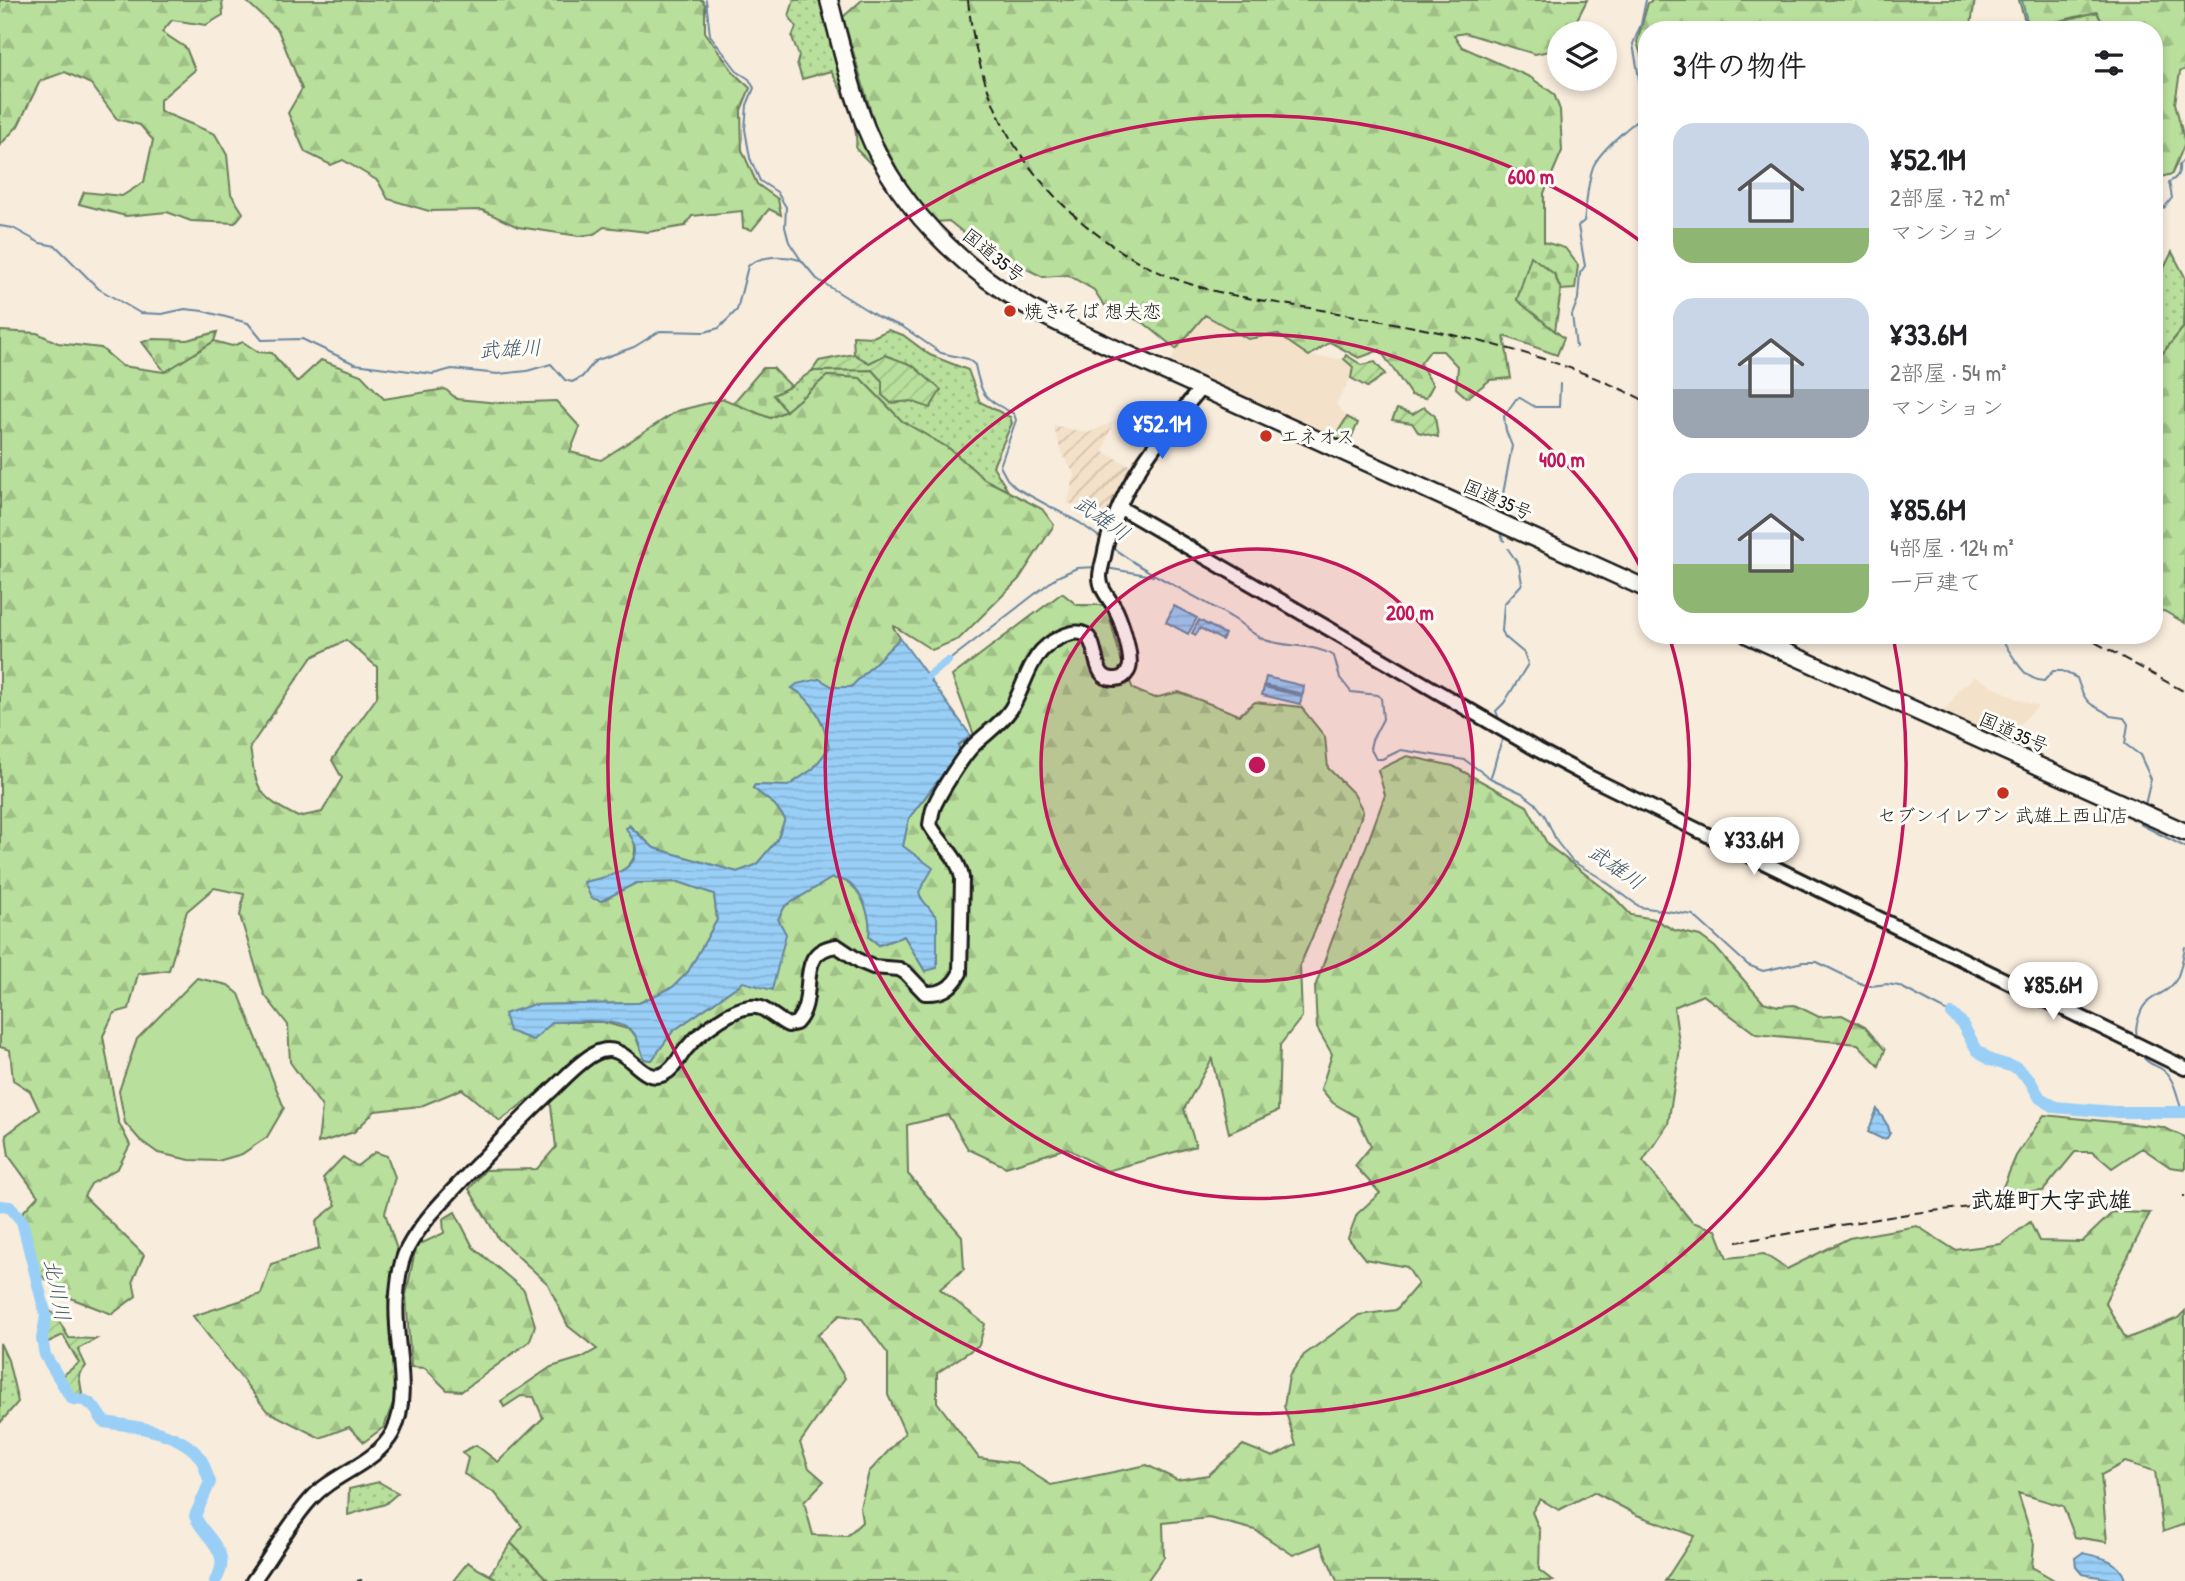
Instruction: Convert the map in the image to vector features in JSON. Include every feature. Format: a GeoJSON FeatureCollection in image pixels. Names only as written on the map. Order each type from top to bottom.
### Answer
{"type":"FeatureCollection","features":[{"type":"Feature","properties":{"kind":"highway","name":"国道35号"},"geometry":{"type":"LineString","coordinates":[[829,0],[867,130],[896,184],[933,230],[983,276],[1040,314],[1638,585]]}},
{"type":"Feature","properties":{"kind":"highway","name":"国道35号"},"geometry":{"type":"LineString","coordinates":[[1768,644],[2185,832]]}},
{"type":"Feature","properties":{"kind":"street"},"geometry":{"type":"LineString","coordinates":[[253,1581],[312,1498],[369,1457],[393,1432],[401,1396],[396,1298],[406,1251],[420,1228],[504,1137],[572,1072],[594,1054],[617,1051],[646,1074],[655,1076],[665,1073],[704,1032],[730,1013],[748,1007],[760,1008],[788,1025],[796,1023],[805,1008],[810,965],[816,954],[825,948],[837,946],[873,967],[899,969],[925,993],[945,990],[954,984],[960,973],[962,878],[954,855],[937,839],[930,825],[934,804],[971,748],[998,725],[1010,709],[1043,647],[1073,632],[1080,632],[1088,636],[1092,643],[1099,670],[1104,676],[1112,680],[1121,679],[1128,672],[1131,657],[1116,611],[1101,586],[1110,530],[1119,507],[1149,451],[1201,388]]}},
{"type":"Feature","properties":{"kind":"street"},"geometry":{"type":"LineString","coordinates":[[1119,507],[1589,777],[2185,1068]]}},
{"type":"Feature","properties":{"kind":"shaded area"},"geometry":{"type":"Polygon","coordinates":[[[1205,315],[1248,339],[1277,334],[1309,356],[1344,359],[1353,367],[1351,378],[1336,404],[1347,417],[1333,440],[1169,367],[1176,349],[1205,315]]]}},
{"type":"Feature","properties":{"kind":"shaded area"},"geometry":{"type":"Polygon","coordinates":[[[1113,422],[1103,452],[1134,467],[1107,520],[1091,509],[1067,503],[1075,475],[1061,452],[1053,425],[1088,433],[1113,422]]]}},
{"type":"Feature","properties":{"kind":"shaded area"},"geometry":{"type":"Polygon","coordinates":[[[1975,677],[2017,699],[2038,706],[2006,738],[1993,737],[1941,713],[1952,702],[1957,691],[1975,677]]]}},
{"type":"Feature","properties":{"kind":"green space"},"geometry":{"type":"Polygon","coordinates":[[[0,0],[222,0],[223,15],[206,25],[172,20],[162,32],[186,48],[195,70],[160,100],[160,111],[215,134],[227,155],[231,194],[243,213],[235,223],[191,221],[167,212],[126,216],[79,204],[84,192],[122,196],[144,182],[153,140],[140,125],[117,119],[91,84],[65,72],[40,81],[18,126],[0,145],[0,0]]]}},
{"type":"Feature","properties":{"kind":"green space"},"geometry":{"type":"Polygon","coordinates":[[[245,0],[702,0],[705,5],[705,32],[735,74],[750,88],[741,110],[742,150],[757,184],[778,199],[781,215],[769,209],[752,230],[743,228],[742,211],[692,216],[685,226],[648,232],[604,227],[594,234],[579,236],[518,227],[482,210],[429,211],[388,199],[378,181],[343,160],[331,165],[305,152],[288,113],[302,89],[278,30],[245,0]]]}},
{"type":"Feature","properties":{"kind":"green space"},"geometry":{"type":"Polygon","coordinates":[[[794,0],[822,0],[875,161],[870,163],[856,149],[853,118],[831,71],[802,79],[797,63],[799,56],[792,37],[796,27],[789,16],[794,0]]]}},
{"type":"Feature","properties":{"kind":"green space"},"geometry":{"type":"Polygon","coordinates":[[[862,0],[1587,0],[1576,21],[1547,21],[1547,52],[1535,54],[1465,33],[1454,35],[1462,47],[1530,77],[1554,94],[1560,110],[1562,151],[1544,193],[1544,242],[1565,248],[1578,265],[1575,289],[1561,290],[1554,273],[1517,299],[1564,338],[1557,355],[1504,336],[1511,378],[1490,380],[1467,398],[1456,388],[1458,367],[1443,351],[1430,351],[1420,364],[1433,385],[1426,398],[1411,395],[1380,350],[1359,358],[1330,342],[1309,356],[1277,334],[1248,339],[1205,315],[1176,349],[1144,323],[1104,305],[1094,290],[1068,275],[1043,277],[980,246],[949,221],[936,222],[904,181],[876,129],[843,17],[862,0]]]}},
{"type":"Feature","properties":{"kind":"green space"},"geometry":{"type":"Polygon","coordinates":[[[1653,0],[1975,0],[1972,21],[1643,21],[1648,3],[1653,0]]]}},
{"type":"Feature","properties":{"kind":"green space"},"geometry":{"type":"Polygon","coordinates":[[[2019,0],[2185,0],[2185,69],[2180,72],[2175,103],[2185,143],[2172,174],[2163,177],[2163,21],[2102,21],[2097,12],[2059,21],[2029,21],[2024,18],[2019,0]]]}},
{"type":"Feature","properties":{"kind":"green space"},"geometry":{"type":"Polygon","coordinates":[[[2097,12],[2102,21],[2059,21],[2097,12]]]}},
{"type":"Feature","properties":{"kind":"green space"},"geometry":{"type":"Polygon","coordinates":[[[2172,252],[2185,277],[2183,328],[2163,353],[2163,270],[2172,252]]]}},
{"type":"Feature","properties":{"kind":"green space"},"geometry":{"type":"Polygon","coordinates":[[[1531,256],[1554,274],[1561,290],[1555,331],[1517,300],[1531,256]]]}},
{"type":"Feature","properties":{"kind":"green space"},"geometry":{"type":"Polygon","coordinates":[[[2185,302],[2185,623],[2163,611],[2163,353],[2183,328],[2185,302]]]}},
{"type":"Feature","properties":{"kind":"green space"},"geometry":{"type":"Polygon","coordinates":[[[888,330],[903,335],[930,355],[968,370],[980,402],[1010,417],[1012,423],[993,466],[1008,491],[984,479],[950,449],[902,421],[860,378],[827,376],[786,411],[773,395],[812,371],[872,370],[882,381],[891,402],[911,401],[869,363],[854,354],[853,336],[873,337],[888,330]]]}},
{"type":"Feature","properties":{"kind":"green space"},"geometry":{"type":"Polygon","coordinates":[[[0,331],[37,333],[58,343],[101,348],[122,366],[164,372],[214,341],[232,346],[243,342],[258,352],[272,353],[297,382],[321,360],[361,375],[384,399],[445,389],[457,399],[499,403],[556,401],[580,427],[570,452],[601,460],[677,411],[724,399],[770,418],[786,411],[827,376],[860,378],[902,421],[950,449],[984,479],[1042,509],[1054,525],[1019,579],[959,639],[932,650],[894,626],[900,638],[851,687],[833,687],[819,679],[793,688],[813,706],[825,731],[829,748],[813,769],[788,786],[755,785],[753,788],[775,805],[785,819],[777,840],[756,865],[737,872],[654,848],[630,826],[635,848],[630,864],[617,873],[585,882],[601,901],[636,883],[679,882],[714,894],[717,920],[688,972],[673,987],[639,1003],[532,1005],[552,1022],[603,1022],[631,1030],[644,1059],[652,1060],[673,1031],[743,982],[785,906],[832,878],[847,882],[863,900],[868,915],[869,937],[879,945],[904,936],[925,971],[937,918],[921,898],[903,846],[909,818],[960,753],[958,745],[974,735],[952,676],[1062,593],[1077,605],[1106,605],[1122,663],[1133,689],[1154,698],[1179,692],[1239,715],[1255,702],[1301,707],[1325,737],[1328,768],[1354,794],[1363,811],[1348,855],[1300,965],[1302,1017],[1280,1045],[1278,1111],[1229,1133],[1212,1059],[1184,1109],[1196,1146],[1107,1171],[1067,1148],[1006,1167],[968,1149],[948,1115],[907,1125],[908,1174],[962,1236],[964,1269],[940,1289],[985,1324],[979,1345],[937,1373],[937,1402],[979,1458],[1016,1463],[1051,1485],[1147,1465],[1177,1480],[1208,1475],[1243,1445],[1273,1457],[1296,1445],[1284,1406],[1289,1376],[1304,1355],[1359,1315],[1396,1310],[1418,1284],[1407,1267],[1365,1259],[1348,1238],[1357,1214],[1380,1193],[1355,1166],[1371,1146],[1357,1117],[1333,1103],[1321,1089],[1332,1054],[1317,1028],[1315,987],[1385,795],[1378,770],[1407,756],[1453,766],[1527,806],[1548,845],[1611,894],[1631,915],[1654,919],[1674,930],[1700,936],[1715,947],[1763,1002],[1778,1006],[1795,1005],[1819,1017],[1842,1015],[1865,1027],[1885,1050],[1879,1066],[1858,1044],[1756,1034],[1703,995],[1674,1007],[1680,1049],[1668,1124],[1643,1161],[1692,1222],[1716,1230],[1727,1258],[1764,1254],[1787,1269],[1849,1238],[1917,1226],[1955,1250],[2001,1244],[2030,1222],[2039,1241],[2082,1242],[2113,1212],[2150,1213],[2105,1302],[2126,1339],[2178,1318],[2185,1311],[2185,1524],[2163,1532],[2155,1471],[2125,1462],[2101,1475],[2107,1542],[2075,1537],[2063,1506],[2018,1493],[2034,1544],[2032,1567],[2056,1581],[1665,1581],[1694,1536],[1637,1515],[1594,1492],[1559,1510],[1540,1499],[1532,1512],[1540,1531],[1539,1570],[1553,1581],[1337,1581],[1321,1544],[1293,1555],[1255,1530],[1209,1518],[1163,1523],[1164,1557],[1147,1581],[549,1581],[511,1543],[522,1526],[495,1493],[464,1474],[468,1458],[462,1452],[476,1445],[498,1462],[543,1418],[534,1397],[521,1396],[504,1407],[501,1401],[551,1367],[581,1358],[597,1349],[568,1326],[548,1284],[498,1238],[469,1189],[485,1170],[537,1169],[556,1147],[551,1106],[539,1091],[500,1121],[462,1089],[421,1106],[375,1111],[354,1132],[318,1143],[322,1107],[290,1062],[288,1025],[264,994],[240,916],[244,894],[214,888],[187,911],[169,970],[138,974],[129,1009],[114,1013],[103,1036],[118,1121],[130,1145],[118,1168],[91,1184],[84,1196],[144,1255],[133,1280],[136,1296],[112,1314],[73,1299],[39,1274],[22,1213],[38,1196],[9,1156],[6,1135],[39,1110],[30,1091],[13,1080],[10,1050],[0,1047],[0,331]],[[346,640],[312,657],[250,747],[255,774],[262,791],[275,804],[298,817],[322,812],[342,778],[332,760],[377,697],[377,667],[346,640]],[[840,1315],[818,1335],[845,1378],[800,1443],[809,1468],[824,1481],[804,1502],[813,1535],[847,1536],[862,1522],[860,1507],[869,1472],[905,1433],[888,1395],[888,1354],[862,1319],[840,1315]]]}},
{"type":"Feature","properties":{"kind":"green space"},"geometry":{"type":"Polygon","coordinates":[[[217,332],[214,341],[165,372],[142,342],[152,339],[187,340],[217,332]]]}},
{"type":"Feature","properties":{"kind":"green space"},"geometry":{"type":"Polygon","coordinates":[[[854,354],[869,363],[885,355],[912,365],[941,390],[930,408],[911,401],[891,403],[882,395],[882,381],[872,370],[812,371],[819,361],[854,354]]]}},
{"type":"Feature","properties":{"kind":"green space"},"geometry":{"type":"Polygon","coordinates":[[[1346,355],[1362,365],[1375,362],[1385,374],[1367,387],[1351,378],[1353,367],[1344,359],[1346,355]]]}},
{"type":"Feature","properties":{"kind":"green space"},"geometry":{"type":"Polygon","coordinates":[[[763,368],[773,368],[791,386],[773,395],[786,411],[770,418],[733,403],[763,368]]]}},
{"type":"Feature","properties":{"kind":"green space"},"geometry":{"type":"Polygon","coordinates":[[[1424,407],[1435,416],[1438,437],[1418,432],[1412,423],[1392,420],[1397,409],[1413,414],[1424,407]]]}},
{"type":"Feature","properties":{"kind":"green space"},"geometry":{"type":"Polygon","coordinates":[[[1347,417],[1358,423],[1347,447],[1333,440],[1347,417]]]}},
{"type":"Feature","properties":{"kind":"green space"},"geometry":{"type":"Polygon","coordinates":[[[197,978],[228,985],[239,994],[284,1108],[267,1137],[242,1154],[218,1161],[190,1160],[158,1153],[140,1140],[125,1123],[119,1091],[137,1039],[197,978]]]}},
{"type":"Feature","properties":{"kind":"green space"},"geometry":{"type":"Polygon","coordinates":[[[2044,1115],[2162,1127],[2185,1137],[2185,1169],[2170,1167],[2142,1148],[2112,1168],[2093,1152],[2075,1152],[2043,1191],[2006,1194],[2002,1189],[2016,1156],[2044,1115]]]}},
{"type":"Feature","properties":{"kind":"green space"},"geometry":{"type":"Polygon","coordinates":[[[375,1152],[387,1156],[395,1177],[385,1213],[399,1256],[388,1297],[396,1395],[384,1427],[364,1442],[349,1427],[320,1438],[267,1411],[193,1316],[261,1294],[271,1264],[319,1249],[316,1221],[336,1205],[323,1178],[343,1157],[357,1166],[375,1152]]]}},
{"type":"Feature","properties":{"kind":"green space"},"geometry":{"type":"Polygon","coordinates":[[[455,1212],[473,1247],[524,1290],[535,1325],[530,1341],[462,1391],[447,1390],[425,1368],[411,1367],[406,1295],[416,1246],[444,1233],[443,1219],[455,1212]]]}},
{"type":"Feature","properties":{"kind":"green space"},"geometry":{"type":"Polygon","coordinates":[[[50,1311],[69,1338],[96,1339],[78,1349],[86,1366],[79,1375],[82,1393],[75,1398],[61,1377],[79,1363],[63,1335],[46,1343],[50,1311]]]}},
{"type":"Feature","properties":{"kind":"green space"},"geometry":{"type":"Polygon","coordinates":[[[0,1343],[8,1360],[18,1402],[0,1423],[0,1343]]]}},
{"type":"Feature","properties":{"kind":"green space"},"geometry":{"type":"Polygon","coordinates":[[[379,1482],[398,1493],[385,1504],[348,1515],[349,1489],[379,1482]]]}},
{"type":"Feature","properties":{"kind":"green space"},"geometry":{"type":"Polygon","coordinates":[[[511,1543],[549,1581],[498,1581],[490,1574],[511,1543]]]}},
{"type":"Feature","properties":{"kind":"green space"},"geometry":{"type":"Polygon","coordinates":[[[468,1562],[476,1568],[498,1581],[453,1581],[468,1562]]]}},
{"type":"Feature","properties":{"kind":"water"},"geometry":{"type":"Polygon","coordinates":[[[1174,606],[1197,618],[1188,634],[1166,622],[1174,606]]]}},
{"type":"Feature","properties":{"kind":"water"},"geometry":{"type":"Polygon","coordinates":[[[1199,620],[1225,634],[1222,640],[1200,628],[1196,635],[1192,633],[1199,620]]]}},
{"type":"Feature","properties":{"kind":"water"},"geometry":{"type":"Polygon","coordinates":[[[900,638],[971,736],[958,745],[960,752],[909,818],[903,846],[933,868],[919,892],[937,918],[937,968],[925,971],[904,936],[879,945],[869,937],[868,915],[863,900],[847,882],[832,878],[785,906],[778,919],[786,934],[772,990],[743,982],[673,1031],[652,1060],[644,1059],[637,1039],[630,1029],[613,1023],[553,1022],[533,1040],[509,1031],[504,1014],[532,1005],[639,1003],[673,987],[688,972],[717,920],[714,894],[679,882],[636,883],[601,901],[591,898],[584,882],[617,873],[631,863],[636,848],[626,828],[629,826],[654,848],[737,872],[756,865],[777,840],[785,819],[775,805],[753,788],[755,785],[788,786],[813,769],[829,748],[825,730],[817,714],[806,699],[792,688],[797,684],[819,679],[833,687],[851,687],[900,638]]]}},
{"type":"Feature","properties":{"kind":"water"},"geometry":{"type":"Polygon","coordinates":[[[1266,677],[1304,686],[1303,694],[1264,685],[1266,677]]]}},
{"type":"Feature","properties":{"kind":"water"},"geometry":{"type":"Polygon","coordinates":[[[1264,687],[1302,696],[1300,704],[1262,695],[1264,687]]]}},
{"type":"Feature","properties":{"kind":"water"},"geometry":{"type":"Polygon","coordinates":[[[1877,1109],[1888,1126],[1890,1133],[1887,1138],[1882,1139],[1868,1132],[1877,1109]]]}},
{"type":"Feature","properties":{"kind":"water"},"geometry":{"type":"Polygon","coordinates":[[[2082,1553],[2113,1563],[2125,1579],[2123,1581],[2082,1574],[2076,1567],[2075,1558],[2082,1553]]]}},
{"type":"Feature","properties":{"kind":"waterway","name":"武雄川"},"geometry":{"type":"LineString","coordinates":[[706,0],[710,35],[754,88],[747,105],[745,129],[750,158],[760,181],[777,192],[786,207],[785,227],[789,242],[801,260],[817,279],[878,317],[903,327],[941,353],[968,359],[975,365],[986,396],[1014,414],[1016,420],[1000,466],[1007,479],[1016,488],[1080,523],[1102,539]]}},
{"type":"Feature","properties":{"kind":"waterway"},"geometry":{"type":"LineString","coordinates":[[1642,21],[1646,0]]}},
{"type":"Feature","properties":{"kind":"waterway"},"geometry":{"type":"LineString","coordinates":[[2022,0],[2027,21]]}},
{"type":"Feature","properties":{"kind":"waterway"},"geometry":{"type":"LineString","coordinates":[[1638,32],[1633,44],[1638,72]]}},
{"type":"Feature","properties":{"kind":"waterway"},"geometry":{"type":"LineString","coordinates":[[1576,347],[1572,315],[1578,299],[1580,273],[1585,266],[1578,226],[1584,221],[1589,180],[1601,154],[1638,120]]}},
{"type":"Feature","properties":{"kind":"waterway"},"geometry":{"type":"LineString","coordinates":[[2164,208],[2172,198],[2169,182],[2177,175],[2183,160]]}},
{"type":"Feature","properties":{"kind":"waterway","name":"武雄川"},"geometry":{"type":"LineString","coordinates":[[0,226],[13,228],[40,243],[56,246],[99,289],[140,313],[162,314],[185,309],[203,311],[248,323],[262,340],[302,339],[355,364],[433,374],[452,369],[498,374],[527,371],[551,364],[565,380],[572,382],[582,377],[595,361],[634,347],[660,331],[705,332],[719,328],[737,310],[748,266],[773,257],[800,260]]}},
{"type":"Feature","properties":{"kind":"waterway"},"geometry":{"type":"LineString","coordinates":[[1504,516],[1503,494],[1512,446],[1504,416],[1516,399],[1520,398],[1535,407],[1559,407],[1560,384]]}},
{"type":"Feature","properties":{"kind":"waterway"},"geometry":{"type":"LineString","coordinates":[[1500,533],[1504,541]]}},
{"type":"Feature","properties":{"kind":"waterway","name":"武雄川"},"geometry":{"type":"LineString","coordinates":[[1112,547],[1265,640],[1318,649],[1334,656],[1340,678],[1351,692],[1378,695],[1381,698],[1383,719],[1370,748],[1376,759],[1401,750],[1465,760],[1490,778],[1522,793],[1535,803],[1545,816],[1557,842],[1572,861],[1640,907],[1693,915],[1748,965],[1763,971],[1803,962],[1817,962],[1862,984],[1899,986],[1952,1014]]}},
{"type":"Feature","properties":{"kind":"waterway"},"geometry":{"type":"LineString","coordinates":[[1498,716],[1496,711],[1504,703],[1528,664],[1524,653],[1505,637],[1502,631],[1504,604],[1522,584],[1519,565],[1508,549]]}},
{"type":"Feature","properties":{"kind":"waterway"},"geometry":{"type":"LineString","coordinates":[[948,661],[1057,577],[1077,568],[1097,567]]}},
{"type":"Feature","properties":{"kind":"waterway"},"geometry":{"type":"LineString","coordinates":[[1106,568],[1153,576]]}},
{"type":"Feature","properties":{"kind":"waterway"},"geometry":{"type":"LineString","coordinates":[[2003,644],[2028,675],[2044,681],[2053,671],[2062,671],[2077,678],[2088,702],[2110,716],[2124,718],[2128,724],[2125,744],[2140,755],[2151,779],[2145,805]]}},
{"type":"Feature","properties":{"kind":"waterway"},"geometry":{"type":"LineString","coordinates":[[928,676],[948,661]]}},
{"type":"Feature","properties":{"kind":"waterway"},"geometry":{"type":"LineString","coordinates":[[1491,776],[1504,738]]}},
{"type":"Feature","properties":{"kind":"waterway"},"geometry":{"type":"LineString","coordinates":[[2140,824],[2185,847]]}},
{"type":"Feature","properties":{"kind":"waterway"},"geometry":{"type":"LineString","coordinates":[[2137,1036],[2137,1025],[2143,1007],[2172,986],[2181,968],[2185,947]]}},
{"type":"Feature","properties":{"kind":"waterway","name":"武雄川"},"geometry":{"type":"LineString","coordinates":[[1952,1014],[1961,1022],[1977,1050],[1990,1060],[2017,1068],[2029,1079],[2040,1098],[2055,1107],[2114,1112],[2185,1112]]}},
{"type":"Feature","properties":{"kind":"waterway"},"geometry":{"type":"LineString","coordinates":[[2144,1058],[2167,1074],[2176,1090],[2182,1112]]}},
{"type":"Feature","properties":{"kind":"waterway","name":"北川川"},"geometry":{"type":"LineString","coordinates":[[0,1206],[10,1207],[22,1221],[46,1316],[42,1339],[45,1355],[71,1398],[90,1404],[104,1422],[144,1428],[172,1437],[184,1443],[202,1461],[210,1482],[195,1516],[220,1553],[220,1571],[215,1581]]}},
{"type":"Feature","properties":{"kind":"railway"},"geometry":{"type":"LineString","coordinates":[[968,0],[975,43],[987,86],[1015,145],[1058,200],[1096,233],[1137,261],[1181,281],[1215,291],[1405,325],[1529,354],[1608,383],[1638,398]]}},
{"type":"Feature","properties":{"kind":"railway"},"geometry":{"type":"LineString","coordinates":[[2098,644],[2185,692]]}},
{"type":"Feature","properties":{"kind":"railway"},"geometry":{"type":"LineString","coordinates":[[1737,1242],[1914,1213],[2027,1201]]}},
{"type":"Feature","properties":{"kind":"railway"},"geometry":{"type":"LineString","coordinates":[[357,1581],[362,1580]]}},
{"type":"Feature","properties":{"kind":"place","name":"焼きそば 想夫恋"},"geometry":{"type":"Point","coordinates":[1010,311]}},
{"type":"Feature","properties":{"kind":"place","name":"エネオス"},"geometry":{"type":"Point","coordinates":[1266,436]}},
{"type":"Feature","properties":{"kind":"place","name":"セブンイレブン 武雄上西山店"},"geometry":{"type":"Point","coordinates":[2003,793]}},
{"type":"Feature","properties":{"kind":"district","name":"武雄町大字武雄"},"geometry":{"type":"Point","coordinates":[2051,1200]}}]}
